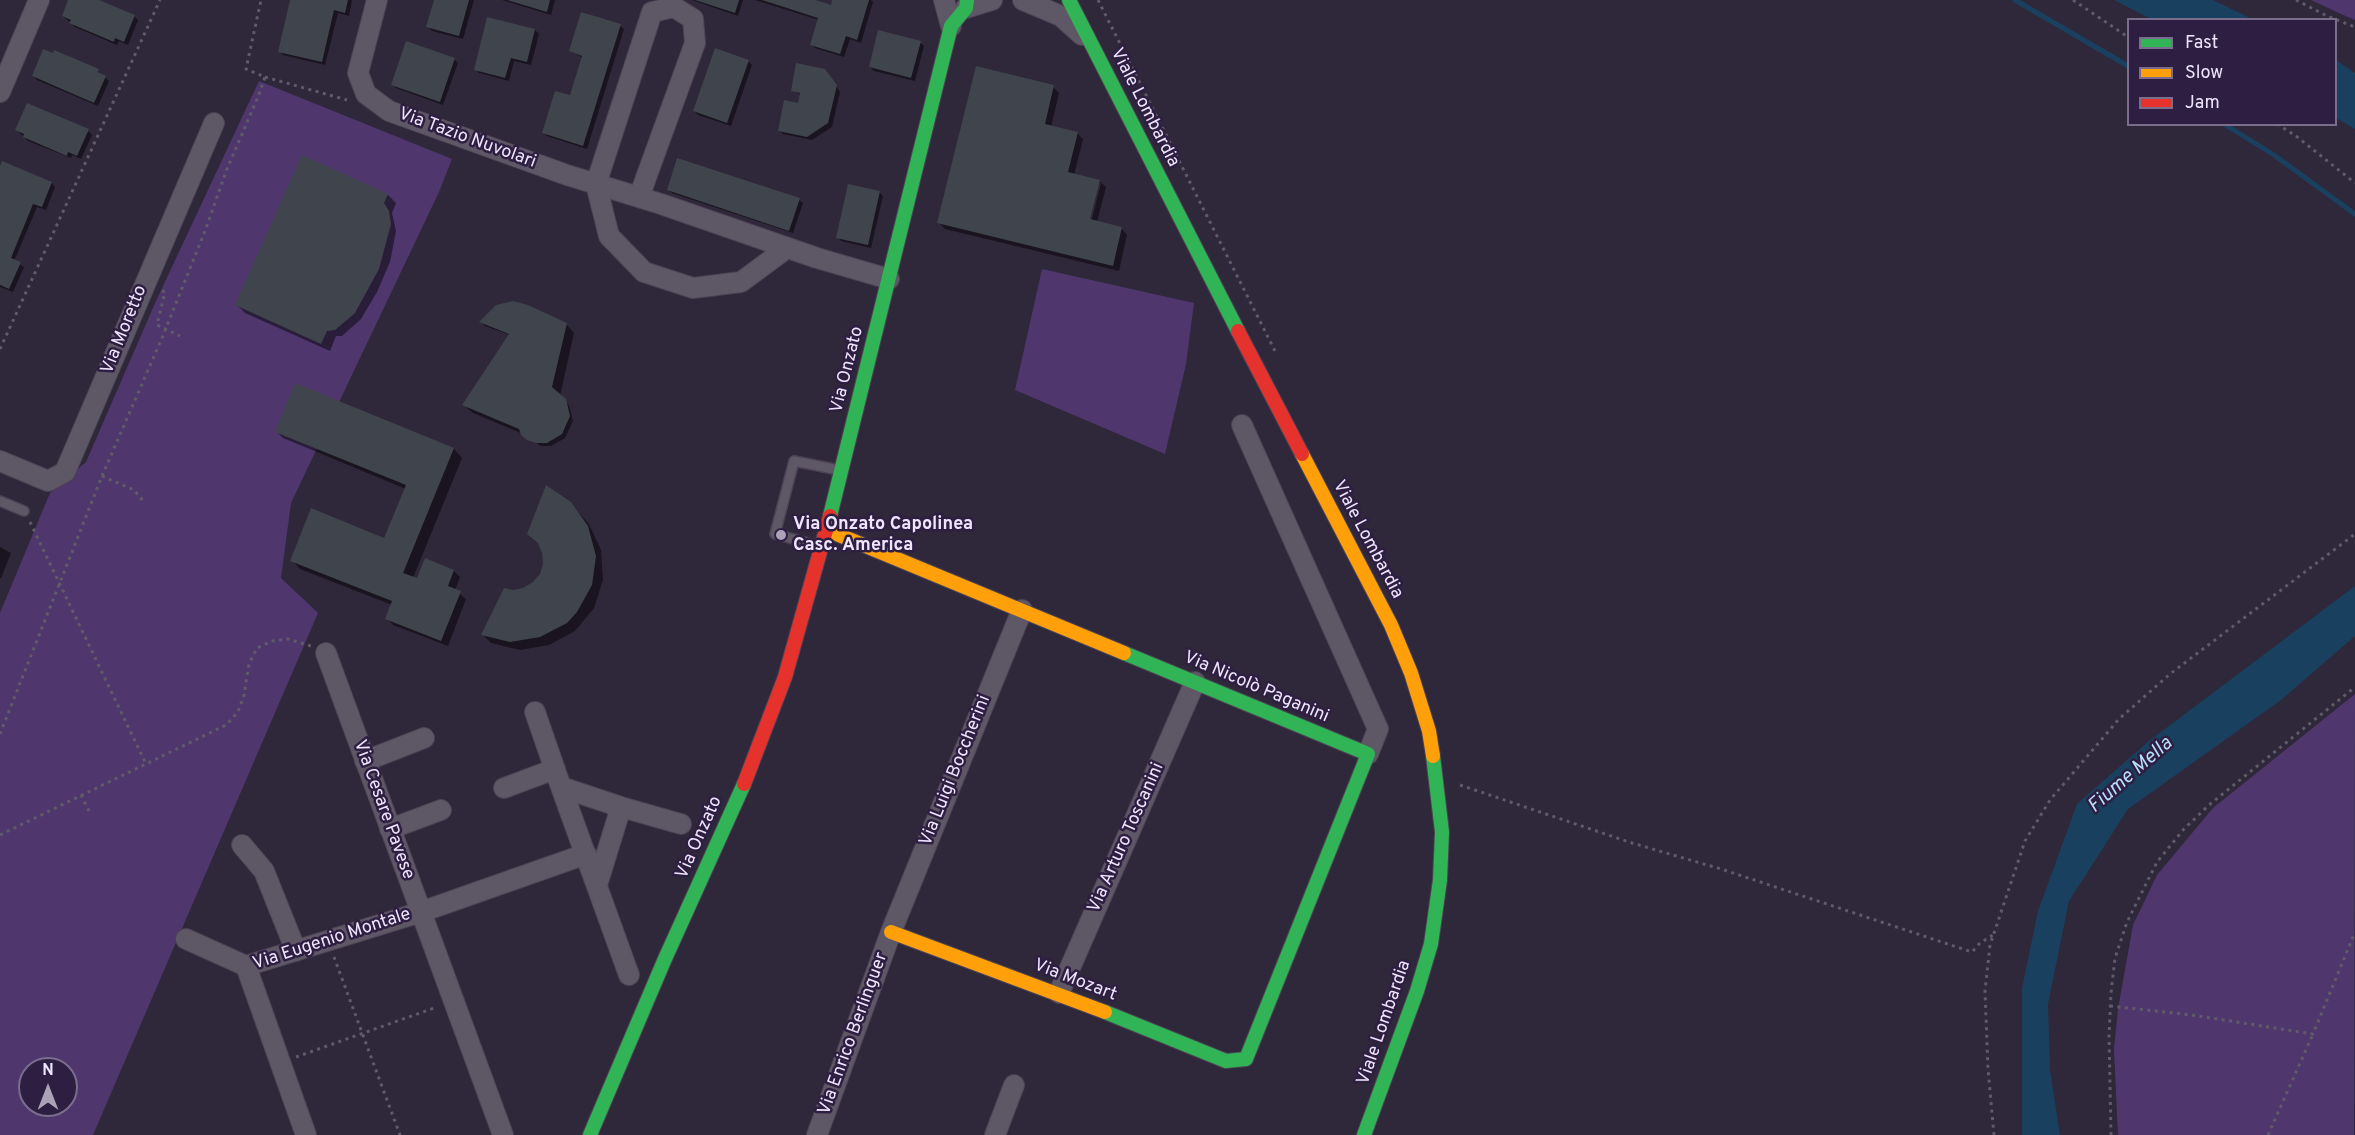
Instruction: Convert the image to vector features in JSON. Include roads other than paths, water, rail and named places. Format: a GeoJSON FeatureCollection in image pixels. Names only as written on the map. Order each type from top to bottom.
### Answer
{"type":"FeatureCollection","features":[{"type":"Feature","properties":{"kind":"street"},"geometry":{"type":"LineString","coordinates":[[0,92],[39,0]]}},
{"type":"Feature","properties":{"kind":"street","name":"Via Tazio Nuvolari"},"geometry":{"type":"LineString","coordinates":[[377,0],[358,73],[366,94],[389,111],[596,184],[787,248],[889,279]]}},
{"type":"Feature","properties":{"kind":"street"},"geometry":{"type":"LineString","coordinates":[[944,0],[951,26]]}},
{"type":"Feature","properties":{"kind":"street"},"geometry":{"type":"LineString","coordinates":[[951,26],[966,4],[992,0]]}},
{"type":"Feature","properties":{"kind":"street"},"geometry":{"type":"LineString","coordinates":[[1023,0],[1061,16],[1092,44]]}},
{"type":"Feature","properties":{"kind":"street","name":"Viale Lombardia"},"geometry":{"type":"LineString","coordinates":[[1069,0],[1239,334],[1392,626],[1412,673],[1429,731],[1438,783],[1442,832],[1440,880],[1431,944],[1417,991],[1364,1135]]}},
{"type":"Feature","properties":{"kind":"street"},"geometry":{"type":"LineString","coordinates":[[639,197],[695,43],[693,20],[674,7],[654,6],[596,184],[609,236],[645,272],[693,288],[741,282],[787,248]]}},
{"type":"Feature","properties":{"kind":"street","name":"Via Onzato"},"geometry":{"type":"LineString","coordinates":[[590,1135],[664,961],[741,790],[785,677],[822,548],[951,26]]}},
{"type":"Feature","properties":{"kind":"street","name":"Via Moretto"},"geometry":{"type":"LineString","coordinates":[[0,461],[48,481],[65,472],[214,123]]}},
{"type":"Feature","properties":{"kind":"street"},"geometry":{"type":"LineString","coordinates":[[1242,425],[1378,729],[1368,754]]}},
{"type":"Feature","properties":{"kind":"street","name":"Via Nicolò Paganini"},"geometry":{"type":"LineString","coordinates":[[826,530],[1368,754]]}},
{"type":"Feature","properties":{"kind":"street","name":"Via Luigi Boccherini"},"geometry":{"type":"LineString","coordinates":[[891,932],[1022,610]]}},
{"type":"Feature","properties":{"kind":"street","name":"Via Cesare Pavese"},"geometry":{"type":"LineString","coordinates":[[326,653],[503,1135]]}},
{"type":"Feature","properties":{"kind":"street","name":"Via Arturo Toscanini"},"geometry":{"type":"LineString","coordinates":[[1059,993],[1195,682]]}},
{"type":"Feature","properties":{"kind":"street"},"geometry":{"type":"LineString","coordinates":[[535,712],[629,975]]}},
{"type":"Feature","properties":{"kind":"street"},"geometry":{"type":"LineString","coordinates":[[365,761],[424,738]]}},
{"type":"Feature","properties":{"kind":"street","name":"Via Mozart"},"geometry":{"type":"LineString","coordinates":[[891,932],[1059,993],[1226,1061],[1246,1059],[1368,754]]}},
{"type":"Feature","properties":{"kind":"street"},"geometry":{"type":"LineString","coordinates":[[504,788],[558,778],[621,807],[681,824]]}},
{"type":"Feature","properties":{"kind":"street"},"geometry":{"type":"LineString","coordinates":[[597,885],[621,807]]}},
{"type":"Feature","properties":{"kind":"street"},"geometry":{"type":"LineString","coordinates":[[390,829],[441,810]]}},
{"type":"Feature","properties":{"kind":"street"},"geometry":{"type":"LineString","coordinates":[[242,845],[264,871],[296,951]]}},
{"type":"Feature","properties":{"kind":"street","name":"Via Eugenio Montale"},"geometry":{"type":"LineString","coordinates":[[306,1135],[246,966],[421,912],[585,854]]}},
{"type":"Feature","properties":{"kind":"street","name":"Via Enrico Berlinguer"},"geometry":{"type":"LineString","coordinates":[[817,1135],[891,932]]}},
{"type":"Feature","properties":{"kind":"street"},"geometry":{"type":"LineString","coordinates":[[186,939],[246,966]]}},
{"type":"Feature","properties":{"kind":"street"},"geometry":{"type":"LineString","coordinates":[[995,1135],[1014,1085]]}},
{"type":"Feature","properties":{"kind":"lane"},"geometry":{"type":"LineString","coordinates":[[822,548],[775,534],[794,461],[841,470]]}},
{"type":"Feature","properties":{"kind":"lane"},"geometry":{"type":"LineString","coordinates":[[0,501],[24,511]]}},
{"type":"Feature","properties":{"kind":"water"},"geometry":{"type":"Polygon","coordinates":[[[2114,0],[2213,0],[2250,18],[2149,18],[2114,0]]]}},
{"type":"Feature","properties":{"kind":"water"},"geometry":{"type":"Polygon","coordinates":[[[2337,61],[2355,73],[2355,129],[2337,119],[2337,61]]]}},
{"type":"Feature","properties":{"kind":"water","name":"Fiume Mella"},"geometry":{"type":"Polygon","coordinates":[[[2355,586],[2355,636],[2281,700],[2128,809],[2069,901],[2048,1004],[2050,1070],[2060,1135],[2022,1135],[2022,988],[2038,911],[2077,804],[2149,741],[2355,586]]]}},
{"type":"Feature","properties":{"kind":"waterway"},"geometry":{"type":"LineString","coordinates":[[2015,0],[2127,65]]}},
{"type":"Feature","properties":{"kind":"waterway"},"geometry":{"type":"LineString","coordinates":[[2227,126],[2274,155],[2355,214]]}},
{"type":"Feature","properties":{"kind":"place","name":"Via Onzato Capolinea Casc. America"},"geometry":{"type":"Point","coordinates":[781,535]}}]}
